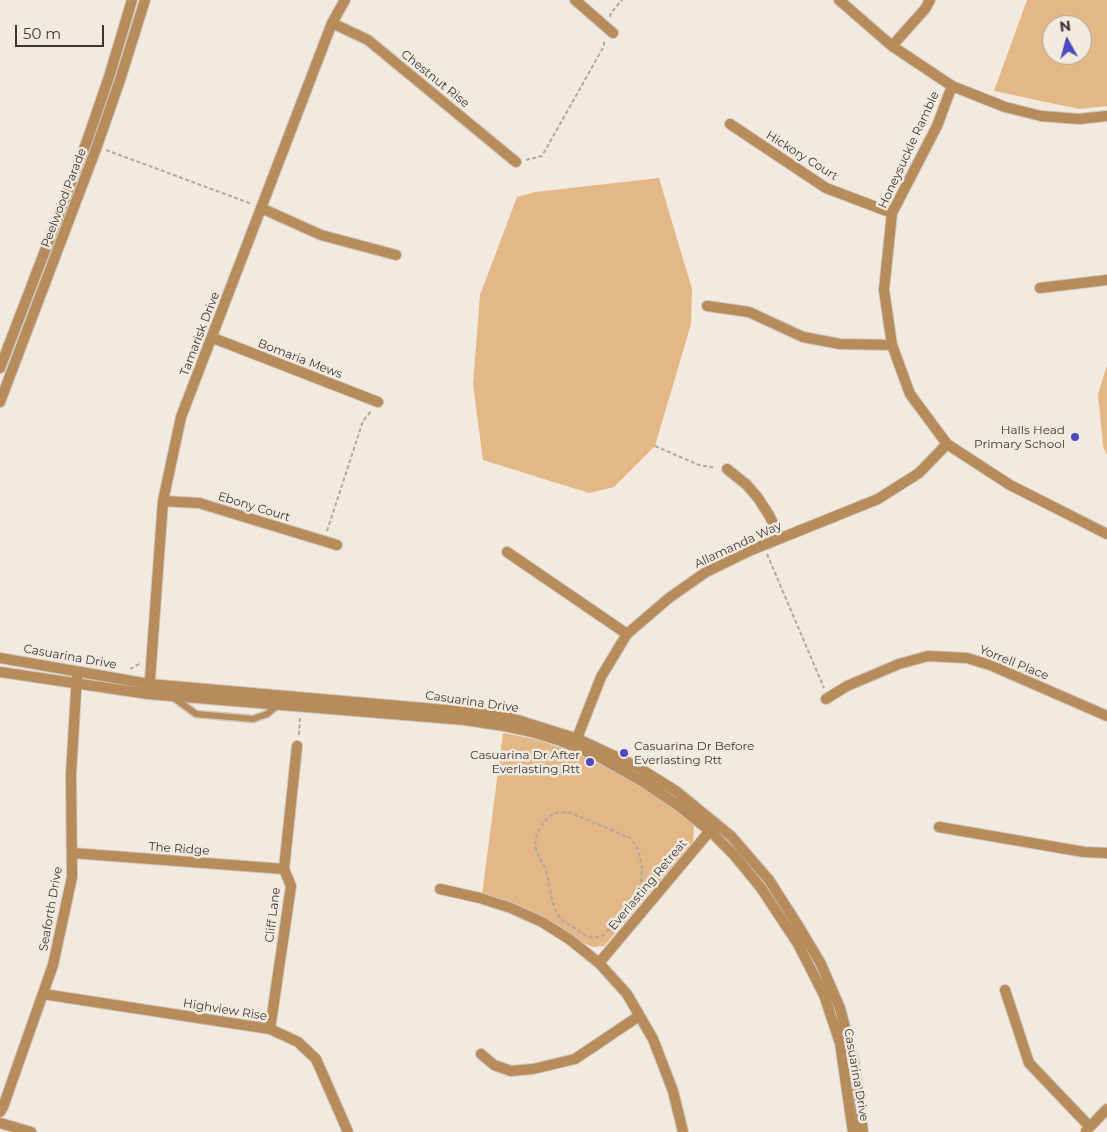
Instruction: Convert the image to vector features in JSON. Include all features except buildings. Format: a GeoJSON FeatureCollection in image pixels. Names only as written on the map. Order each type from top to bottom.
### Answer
{"type":"FeatureCollection","features":[{"type":"Feature","properties":{"kind":"street","name":"Peelwood Parade"},"geometry":{"type":"LineString","coordinates":[[0,368],[87,141],[132,0]]}},
{"type":"Feature","properties":{"kind":"street","name":"Peelwood Parade"},"geometry":{"type":"LineString","coordinates":[[0,402],[97,146],[145,0]]}},
{"type":"Feature","properties":{"kind":"street","name":"Tamarisk Drive"},"geometry":{"type":"LineString","coordinates":[[149,689],[163,501],[181,417],[332,23],[345,0]]}},
{"type":"Feature","properties":{"kind":"street"},"geometry":{"type":"LineString","coordinates":[[575,0],[610,31]]}},
{"type":"Feature","properties":{"kind":"street"},"geometry":{"type":"LineString","coordinates":[[839,0],[892,46],[952,86],[1005,107],[1041,116],[1078,119],[1107,116]]}},
{"type":"Feature","properties":{"kind":"street"},"geometry":{"type":"LineString","coordinates":[[892,46],[926,9],[930,0]]}},
{"type":"Feature","properties":{"kind":"street","name":"Chestnut Rise"},"geometry":{"type":"LineString","coordinates":[[332,23],[368,40],[516,162]]}},
{"type":"Feature","properties":{"kind":"street","name":"Honeysuckle Ramble"},"geometry":{"type":"LineString","coordinates":[[952,86],[937,126],[892,213],[884,290],[892,345],[910,394],[947,444],[1010,485],[1107,534]]}},
{"type":"Feature","properties":{"kind":"street","name":"Hickory Court"},"geometry":{"type":"LineString","coordinates":[[730,124],[826,188],[892,213]]}},
{"type":"Feature","properties":{"kind":"street"},"geometry":{"type":"LineString","coordinates":[[261,208],[321,235],[396,255]]}},
{"type":"Feature","properties":{"kind":"street"},"geometry":{"type":"LineString","coordinates":[[1040,288],[1107,280]]}},
{"type":"Feature","properties":{"kind":"street"},"geometry":{"type":"LineString","coordinates":[[707,306],[749,312],[803,337],[840,344],[892,345]]}},
{"type":"Feature","properties":{"kind":"street","name":"Bomaria Mews"},"geometry":{"type":"LineString","coordinates":[[212,338],[378,402]]}},
{"type":"Feature","properties":{"kind":"street","name":"Allamanda Way"},"geometry":{"type":"LineString","coordinates":[[576,742],[601,677],[627,634],[669,598],[706,572],[763,545],[878,499],[919,473],[947,444]]}},
{"type":"Feature","properties":{"kind":"street"},"geometry":{"type":"LineString","coordinates":[[727,469],[747,485],[758,498],[780,538]]}},
{"type":"Feature","properties":{"kind":"street","name":"Ebony Court"},"geometry":{"type":"LineString","coordinates":[[163,501],[199,504],[337,545]]}},
{"type":"Feature","properties":{"kind":"street"},"geometry":{"type":"LineString","coordinates":[[506,552],[627,634]]}},
{"type":"Feature","properties":{"kind":"street","name":"Yorrell Place"},"geometry":{"type":"LineString","coordinates":[[826,699],[847,686],[898,664],[928,656],[967,658],[990,665],[1107,716]]}},
{"type":"Feature","properties":{"kind":"street","name":"Casuarina Drive"},"geometry":{"type":"LineString","coordinates":[[0,658],[77,671],[172,696],[465,720],[576,742]]}},
{"type":"Feature","properties":{"kind":"street","name":"Seaforth Drive"},"geometry":{"type":"LineString","coordinates":[[0,1112],[53,965],[72,877],[71,774],[77,671]]}},
{"type":"Feature","properties":{"kind":"street","name":"Casuarina Drive"},"geometry":{"type":"LineString","coordinates":[[0,672],[76,684],[480,713],[518,720],[576,742],[646,783],[713,827],[731,836],[769,880],[820,962],[840,1008],[854,1062],[863,1132]]}},
{"type":"Feature","properties":{"kind":"street","name":"Cliff Lane"},"geometry":{"type":"LineString","coordinates":[[270,1029],[291,886],[284,870],[297,746]]}},
{"type":"Feature","properties":{"kind":"street"},"geometry":{"type":"LineString","coordinates":[[939,826],[1084,852],[1107,853]]}},
{"type":"Feature","properties":{"kind":"street","name":"Casuarina Drive"},"geometry":{"type":"LineString","coordinates":[[713,827],[761,888],[798,944],[824,995],[840,1043],[853,1132]]}},
{"type":"Feature","properties":{"kind":"street","name":"Everlasting Retreat"},"geometry":{"type":"LineString","coordinates":[[599,963],[713,827]]}},
{"type":"Feature","properties":{"kind":"street","name":"The Ridge"},"geometry":{"type":"LineString","coordinates":[[72,853],[284,870]]}},
{"type":"Feature","properties":{"kind":"street"},"geometry":{"type":"LineString","coordinates":[[440,889],[480,898],[511,908],[542,922],[569,939],[599,963],[626,994],[653,1039],[674,1092],[683,1132]]}},
{"type":"Feature","properties":{"kind":"street"},"geometry":{"type":"LineString","coordinates":[[1005,990],[1028,1063],[1088,1130],[1107,1109]]}},
{"type":"Feature","properties":{"kind":"street","name":"Highview Rise"},"geometry":{"type":"LineString","coordinates":[[43,994],[270,1029],[298,1042],[316,1059],[348,1132]]}},
{"type":"Feature","properties":{"kind":"street"},"geometry":{"type":"LineString","coordinates":[[482,1054],[494,1065],[511,1071],[533,1069],[575,1059],[639,1016]]}},
{"type":"Feature","properties":{"kind":"street"},"geometry":{"type":"LineString","coordinates":[[0,1123],[31,1132]]}},
{"type":"Feature","properties":{"kind":"lane"},"geometry":{"type":"LineString","coordinates":[[172,696],[196,714],[253,719],[267,714],[278,705]]}},
{"type":"Feature","properties":{"kind":"path"},"geometry":{"type":"LineString","coordinates":[[516,162],[542,156],[604,46],[610,31],[611,13],[622,0]]}},
{"type":"Feature","properties":{"kind":"path"},"geometry":{"type":"LineString","coordinates":[[97,146],[261,208]]}},
{"type":"Feature","properties":{"kind":"path"},"geometry":{"type":"LineString","coordinates":[[324,541],[363,421],[378,402]]}},
{"type":"Feature","properties":{"kind":"path"},"geometry":{"type":"LineString","coordinates":[[655,446],[699,465],[727,469]]}},
{"type":"Feature","properties":{"kind":"path"},"geometry":{"type":"LineString","coordinates":[[763,545],[823,682],[826,699]]}},
{"type":"Feature","properties":{"kind":"path"},"geometry":{"type":"LineString","coordinates":[[558,812],[572,813],[630,838],[637,847],[642,865],[638,894],[609,929],[602,936],[592,938],[562,919],[556,912],[546,869],[538,857],[535,847],[537,833],[548,817],[558,812]]}},
{"type":"Feature","properties":{"kind":"path"},"geometry":{"type":"LineString","coordinates":[[609,929],[619,940]]}},
{"type":"Feature","properties":{"kind":"shaded area"},"geometry":{"type":"Polygon","coordinates":[[[1027,0],[1107,0],[1107,106],[1079,109],[994,91],[1027,0]]]}},
{"type":"Feature","properties":{"kind":"shaded area"},"geometry":{"type":"Polygon","coordinates":[[[659,178],[692,289],[691,324],[655,446],[614,487],[589,493],[483,460],[473,384],[480,295],[517,197],[535,192],[659,178]]]}},
{"type":"Feature","properties":{"kind":"shaded area"},"geometry":{"type":"Polygon","coordinates":[[[1107,365],[1107,455],[1103,446],[1098,394],[1107,365]]]}},
{"type":"Feature","properties":{"kind":"shaded area"},"geometry":{"type":"Polygon","coordinates":[[[503,733],[535,739],[578,754],[616,772],[650,790],[691,821],[694,826],[693,842],[604,946],[593,947],[578,941],[556,924],[519,905],[482,895],[503,733]]]}},
{"type":"Feature","properties":{"kind":"place","name":"Halls Head Primary School"},"geometry":{"type":"Point","coordinates":[1075,437]}},
{"type":"Feature","properties":{"kind":"place","name":"Casuarina Dr Before Everlasting Rtt"},"geometry":{"type":"Point","coordinates":[624,753]}},
{"type":"Feature","properties":{"kind":"place","name":"Casuarina Dr After Everlasting Rtt"},"geometry":{"type":"Point","coordinates":[590,762]}}]}
